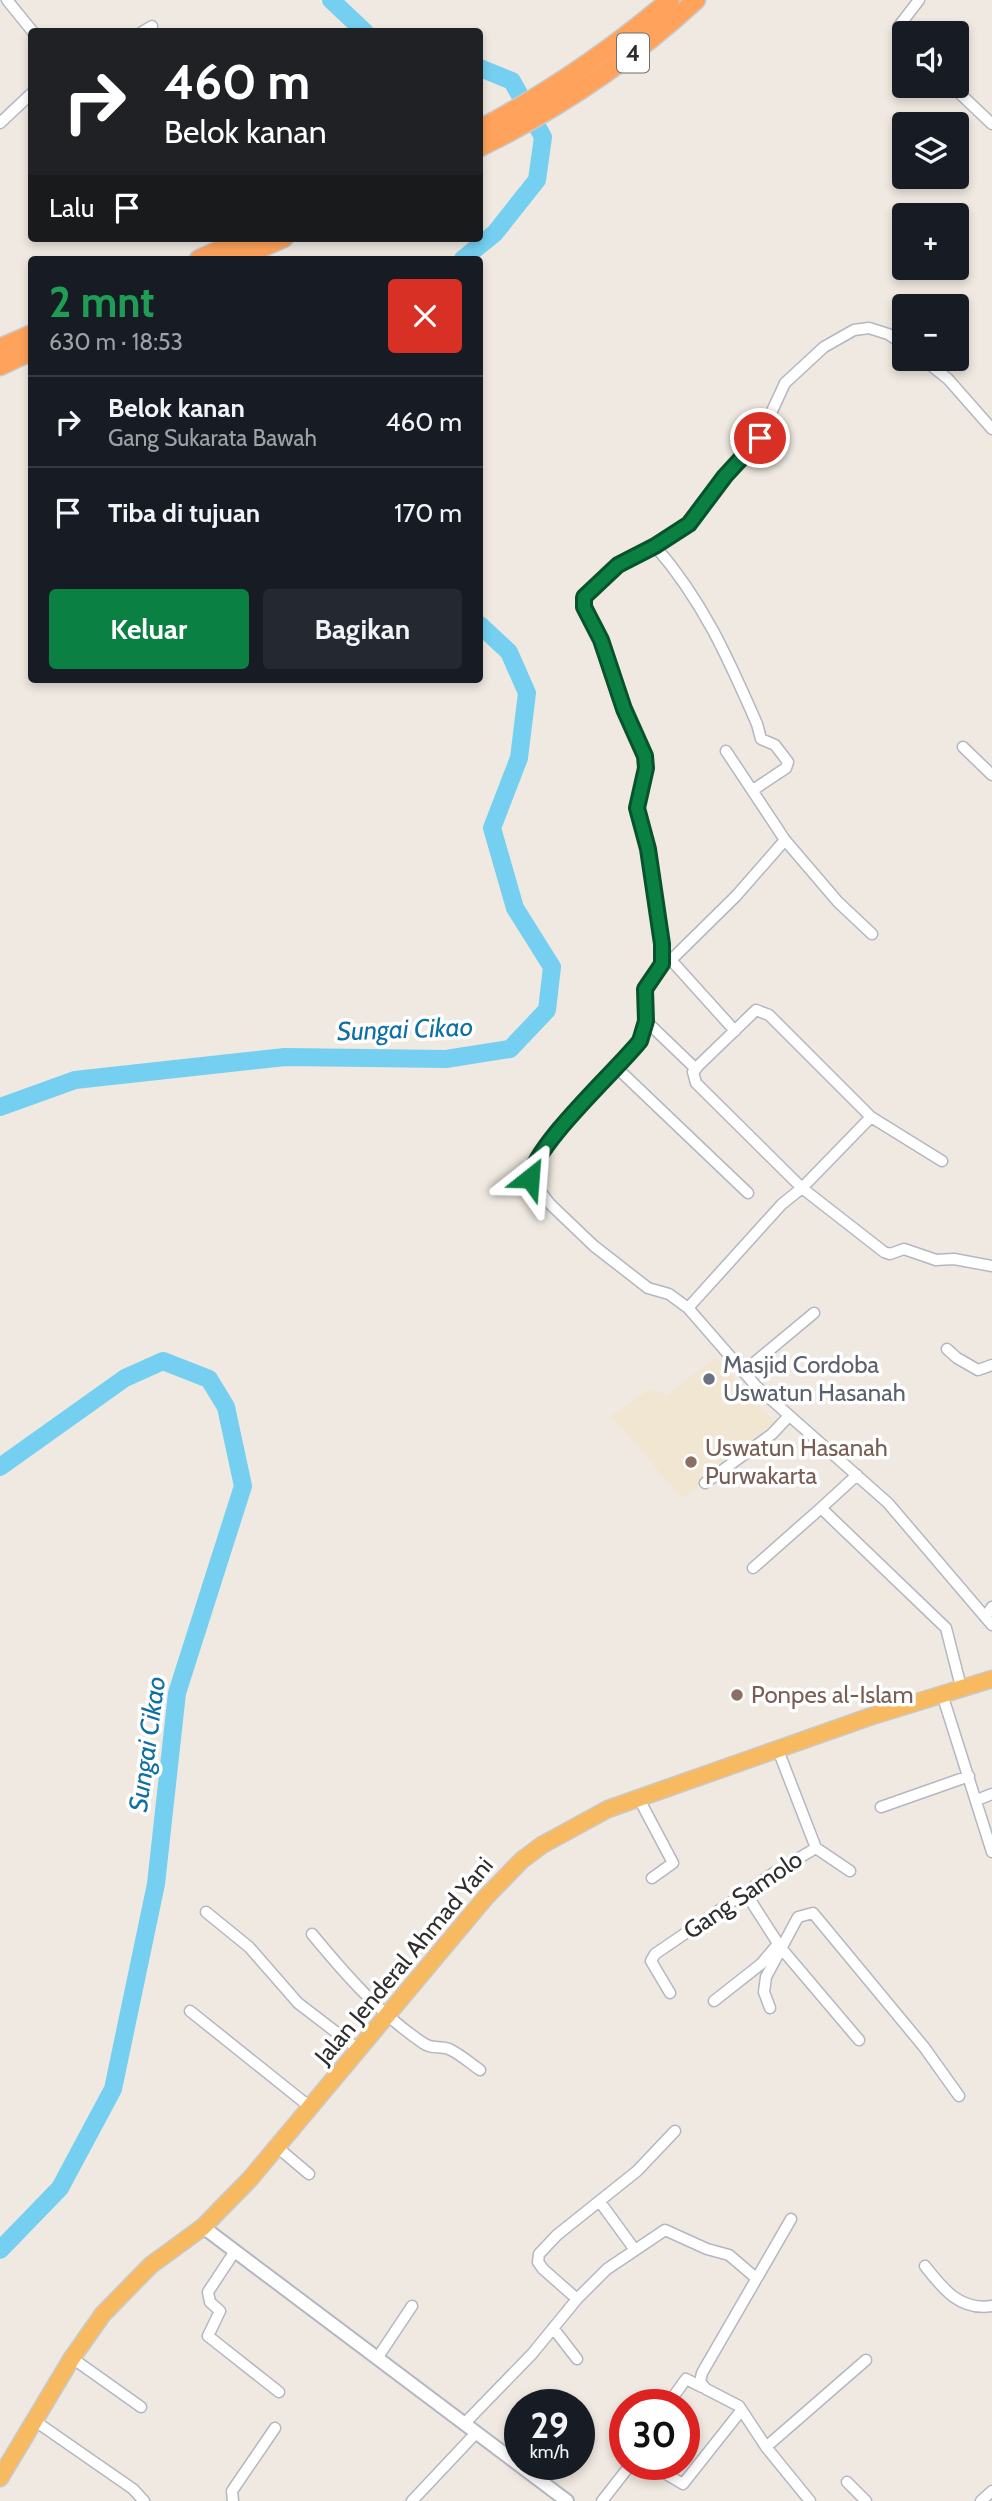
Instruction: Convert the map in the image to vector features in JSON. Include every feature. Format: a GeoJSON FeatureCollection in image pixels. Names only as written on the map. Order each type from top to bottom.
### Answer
{"type":"FeatureCollection","features":[{"type":"Feature","properties":{"kind":"highway","name":"4"},"geometry":{"type":"LineString","coordinates":[[561,92],[670,0]]}},
{"type":"Feature","properties":{"kind":"highway","name":"4"},"geometry":{"type":"LineString","coordinates":[[483,144],[506,125],[641,47],[696,0]]}},
{"type":"Feature","properties":{"kind":"highway","name":"4"},"geometry":{"type":"LineString","coordinates":[[483,129],[506,125]]}},
{"type":"Feature","properties":{"kind":"highway"},"geometry":{"type":"LineString","coordinates":[[206,256],[238,242]]}},
{"type":"Feature","properties":{"kind":"highway"},"geometry":{"type":"LineString","coordinates":[[243,256],[275,242]]}},
{"type":"Feature","properties":{"kind":"highway"},"geometry":{"type":"LineString","coordinates":[[0,348],[28,336]]}},
{"type":"Feature","properties":{"kind":"highway"},"geometry":{"type":"LineString","coordinates":[[0,366],[28,353]]}},
{"type":"Feature","properties":{"kind":"highway","name":"Jalan Jenderal Ahmad Yani"},"geometry":{"type":"LineString","coordinates":[[0,2478],[72,2358],[117,2298],[151,2265],[203,2227],[277,2147],[386,2015],[522,1860],[566,1829],[638,1797],[869,1717],[944,1700],[961,1687],[992,1679]]}},
{"type":"Feature","properties":{"kind":"street"},"geometry":{"type":"LineString","coordinates":[[7,0],[30,28]]}},
{"type":"Feature","properties":{"kind":"street"},"geometry":{"type":"LineString","coordinates":[[902,21],[919,0]]}},
{"type":"Feature","properties":{"kind":"street"},"geometry":{"type":"LineString","coordinates":[[0,123],[28,97]]}},
{"type":"Feature","properties":{"kind":"street"},"geometry":{"type":"LineString","coordinates":[[965,98],[992,124]]}},
{"type":"Feature","properties":{"kind":"street"},"geometry":{"type":"LineString","coordinates":[[735,1031],[666,962],[648,849],[637,808],[646,768],[645,756],[583,603],[586,594],[618,565],[655,546],[693,520],[725,476],[760,438],[785,383],[824,346],[853,330],[869,328],[892,337]]}},
{"type":"Feature","properties":{"kind":"street"},"geometry":{"type":"LineString","coordinates":[[938,371],[992,429]]}},
{"type":"Feature","properties":{"kind":"street"},"geometry":{"type":"LineString","coordinates":[[655,546],[686,582],[714,631],[753,715],[761,739],[775,745],[788,762],[786,768],[754,790]]}},
{"type":"Feature","properties":{"kind":"street"},"geometry":{"type":"LineString","coordinates":[[963,747],[992,775]]}},
{"type":"Feature","properties":{"kind":"street"},"geometry":{"type":"LineString","coordinates":[[726,751],[785,840],[838,902],[872,934]]}},
{"type":"Feature","properties":{"kind":"street"},"geometry":{"type":"LineString","coordinates":[[785,840],[717,916],[666,962],[645,989],[646,1021],[640,1041],[554,1138],[531,1170],[530,1178],[550,1204],[594,1245],[648,1288],[669,1293],[688,1308],[743,1373],[788,1418],[857,1475],[897,1513],[989,1621]]}},
{"type":"Feature","properties":{"kind":"street"},"geometry":{"type":"LineString","coordinates":[[942,1161],[871,1117],[763,1011],[756,1010],[696,1069],[693,1078],[696,1083],[802,1188],[884,1252],[890,1254],[908,1249],[936,1260],[954,1259],[992,1266]]}},
{"type":"Feature","properties":{"kind":"street"},"geometry":{"type":"LineString","coordinates":[[646,1021],[696,1069]]}},
{"type":"Feature","properties":{"kind":"street"},"geometry":{"type":"LineString","coordinates":[[617,1068],[748,1193]]}},
{"type":"Feature","properties":{"kind":"street"},"geometry":{"type":"LineString","coordinates":[[688,1308],[782,1204],[802,1188],[871,1117]]}},
{"type":"Feature","properties":{"kind":"street"},"geometry":{"type":"LineString","coordinates":[[743,1373],[814,1313]]}},
{"type":"Feature","properties":{"kind":"street"},"geometry":{"type":"LineString","coordinates":[[947,1349],[978,1370],[992,1365]]}},
{"type":"Feature","properties":{"kind":"street"},"geometry":{"type":"LineString","coordinates":[[705,1483],[772,1434],[788,1418]]}},
{"type":"Feature","properties":{"kind":"street"},"geometry":{"type":"LineString","coordinates":[[753,1568],[857,1475]]}},
{"type":"Feature","properties":{"kind":"street"},"geometry":{"type":"LineString","coordinates":[[821,1508],[946,1628],[961,1687]]}},
{"type":"Feature","properties":{"kind":"street"},"geometry":{"type":"LineString","coordinates":[[989,1621],[992,1607]]}},
{"type":"Feature","properties":{"kind":"street"},"geometry":{"type":"LineString","coordinates":[[944,1700],[992,1852]]}},
{"type":"Feature","properties":{"kind":"street","name":"Gang Samolo"},"geometry":{"type":"LineString","coordinates":[[670,1993],[651,1961],[652,1957],[745,1892],[816,1847],[778,1750]]}},
{"type":"Feature","properties":{"kind":"street"},"geometry":{"type":"LineString","coordinates":[[881,1807],[969,1776]]}},
{"type":"Feature","properties":{"kind":"street"},"geometry":{"type":"LineString","coordinates":[[977,1800],[992,1794]]}},
{"type":"Feature","properties":{"kind":"street"},"geometry":{"type":"LineString","coordinates":[[638,1797],[674,1863],[652,1878]]}},
{"type":"Feature","properties":{"kind":"street"},"geometry":{"type":"LineString","coordinates":[[816,1847],[850,1871]]}},
{"type":"Feature","properties":{"kind":"street"},"geometry":{"type":"LineString","coordinates":[[745,1892],[780,1946],[859,2040]]}},
{"type":"Feature","properties":{"kind":"street"},"geometry":{"type":"LineString","coordinates":[[206,1912],[249,1947],[298,2003],[358,2049]]}},
{"type":"Feature","properties":{"kind":"street"},"geometry":{"type":"LineString","coordinates":[[771,2008],[764,1986],[780,1946],[798,1917],[813,1913],[924,2047],[959,2096]]}},
{"type":"Feature","properties":{"kind":"street"},"geometry":{"type":"LineString","coordinates":[[312,1934],[351,1981],[386,2015],[432,2049],[448,2049],[480,2070]]}},
{"type":"Feature","properties":{"kind":"street"},"geometry":{"type":"LineString","coordinates":[[713,2001],[780,1946]]}},
{"type":"Feature","properties":{"kind":"street"},"geometry":{"type":"LineString","coordinates":[[190,2011],[310,2107]]}},
{"type":"Feature","properties":{"kind":"street"},"geometry":{"type":"LineString","coordinates":[[577,2299],[543,2269],[538,2262],[539,2254],[557,2235],[659,2151],[675,2131]]}},
{"type":"Feature","properties":{"kind":"street"},"geometry":{"type":"LineString","coordinates":[[277,2147],[309,2174]]}},
{"type":"Feature","properties":{"kind":"street"},"geometry":{"type":"LineString","coordinates":[[600,2202],[635,2250]]}},
{"type":"Feature","properties":{"kind":"street"},"geometry":{"type":"LineString","coordinates":[[702,2387],[702,2373],[791,2219]]}},
{"type":"Feature","properties":{"kind":"street"},"geometry":{"type":"LineString","coordinates":[[203,2227],[567,2501]]}},
{"type":"Feature","properties":{"kind":"street"},"geometry":{"type":"LineString","coordinates":[[464,2424],[607,2269],[665,2230],[707,2249],[729,2255],[756,2278]]}},
{"type":"Feature","properties":{"kind":"street"},"geometry":{"type":"LineString","coordinates":[[235,2251],[208,2292],[208,2298],[220,2311],[208,2336],[279,2392]]}},
{"type":"Feature","properties":{"kind":"street"},"geometry":{"type":"LineString","coordinates":[[925,2266],[942,2288],[962,2303],[975,2308],[992,2306]]}},
{"type":"Feature","properties":{"kind":"street"},"geometry":{"type":"LineString","coordinates":[[378,2357],[412,2306]]}},
{"type":"Feature","properties":{"kind":"street"},"geometry":{"type":"LineString","coordinates":[[553,2328],[577,2358]]}},
{"type":"Feature","properties":{"kind":"street"},"geometry":{"type":"LineString","coordinates":[[72,2358],[141,2407]]}},
{"type":"Feature","properties":{"kind":"street"},"geometry":{"type":"LineString","coordinates":[[766,2446],[866,2360]]}},
{"type":"Feature","properties":{"kind":"street"},"geometry":{"type":"LineString","coordinates":[[679,2389],[686,2379],[734,2402],[810,2501]]}},
{"type":"Feature","properties":{"kind":"street"},"geometry":{"type":"LineString","coordinates":[[700,2463],[740,2412]]}},
{"type":"Feature","properties":{"kind":"street"},"geometry":{"type":"LineString","coordinates":[[35,2421],[133,2489],[144,2501]]}},
{"type":"Feature","properties":{"kind":"street"},"geometry":{"type":"LineString","coordinates":[[233,2501],[232,2491],[275,2428]]}},
{"type":"Feature","properties":{"kind":"street"},"geometry":{"type":"LineString","coordinates":[[412,2501],[476,2433]]}},
{"type":"Feature","properties":{"kind":"street"},"geometry":{"type":"LineString","coordinates":[[602,2501],[618,2480]]}},
{"type":"Feature","properties":{"kind":"street"},"geometry":{"type":"LineString","coordinates":[[847,2482],[866,2501]]}},
{"type":"Feature","properties":{"kind":"street"},"geometry":{"type":"LineString","coordinates":[[981,2501],[992,2491]]}},
{"type":"Feature","properties":{"kind":"shaded area","name":"Uswatun Hasanah Purwakarta"},"geometry":{"type":"Polygon","coordinates":[[[715,1358],[780,1427],[682,1498],[611,1416],[650,1389],[667,1395],[715,1358]]]}},
{"type":"Feature","properties":{"kind":"waterway","name":"Sungai Cikao"},"geometry":{"type":"LineString","coordinates":[[331,0],[361,28]]}},
{"type":"Feature","properties":{"kind":"waterway","name":"Sungai Cikao"},"geometry":{"type":"LineString","coordinates":[[467,256],[495,233],[537,180],[543,137],[512,81],[483,69]]}},
{"type":"Feature","properties":{"kind":"waterway","name":"Sungai Cikao"},"geometry":{"type":"LineString","coordinates":[[0,1107],[75,1080],[285,1057],[446,1059],[510,1049],[547,1010],[552,967],[515,908],[492,828],[519,758],[527,693],[509,652],[483,628]]}},
{"type":"Feature","properties":{"kind":"waterway","name":"Sungai Cikao"},"geometry":{"type":"LineString","coordinates":[[0,1467],[125,1378],[163,1361],[209,1379],[226,1407],[243,1486],[177,1693],[156,1884],[113,2089],[60,2188],[0,2250]]}},
{"type":"Feature","properties":{"kind":"place","name":"Masjid Cordoba Uswatun Hasanah"},"geometry":{"type":"Point","coordinates":[709,1379]}},
{"type":"Feature","properties":{"kind":"place","name":"Uswatun Hasanah Purwakarta"},"geometry":{"type":"Point","coordinates":[691,1462]}},
{"type":"Feature","properties":{"kind":"place","name":"Ponpes al-Islam"},"geometry":{"type":"Point","coordinates":[737,1695]}},
{"type":"Feature","properties":{"kind":"route"},"geometry":{"type":"LineString","coordinates":[[530,1178],[531,1170],[554,1138],[640,1041],[646,1021],[645,989],[647,982],[662,964],[662,944],[648,849],[637,808],[646,768],[645,756],[624,709],[601,640],[584,607],[584,597],[618,565],[689,524],[725,476],[760,438]]}}]}
